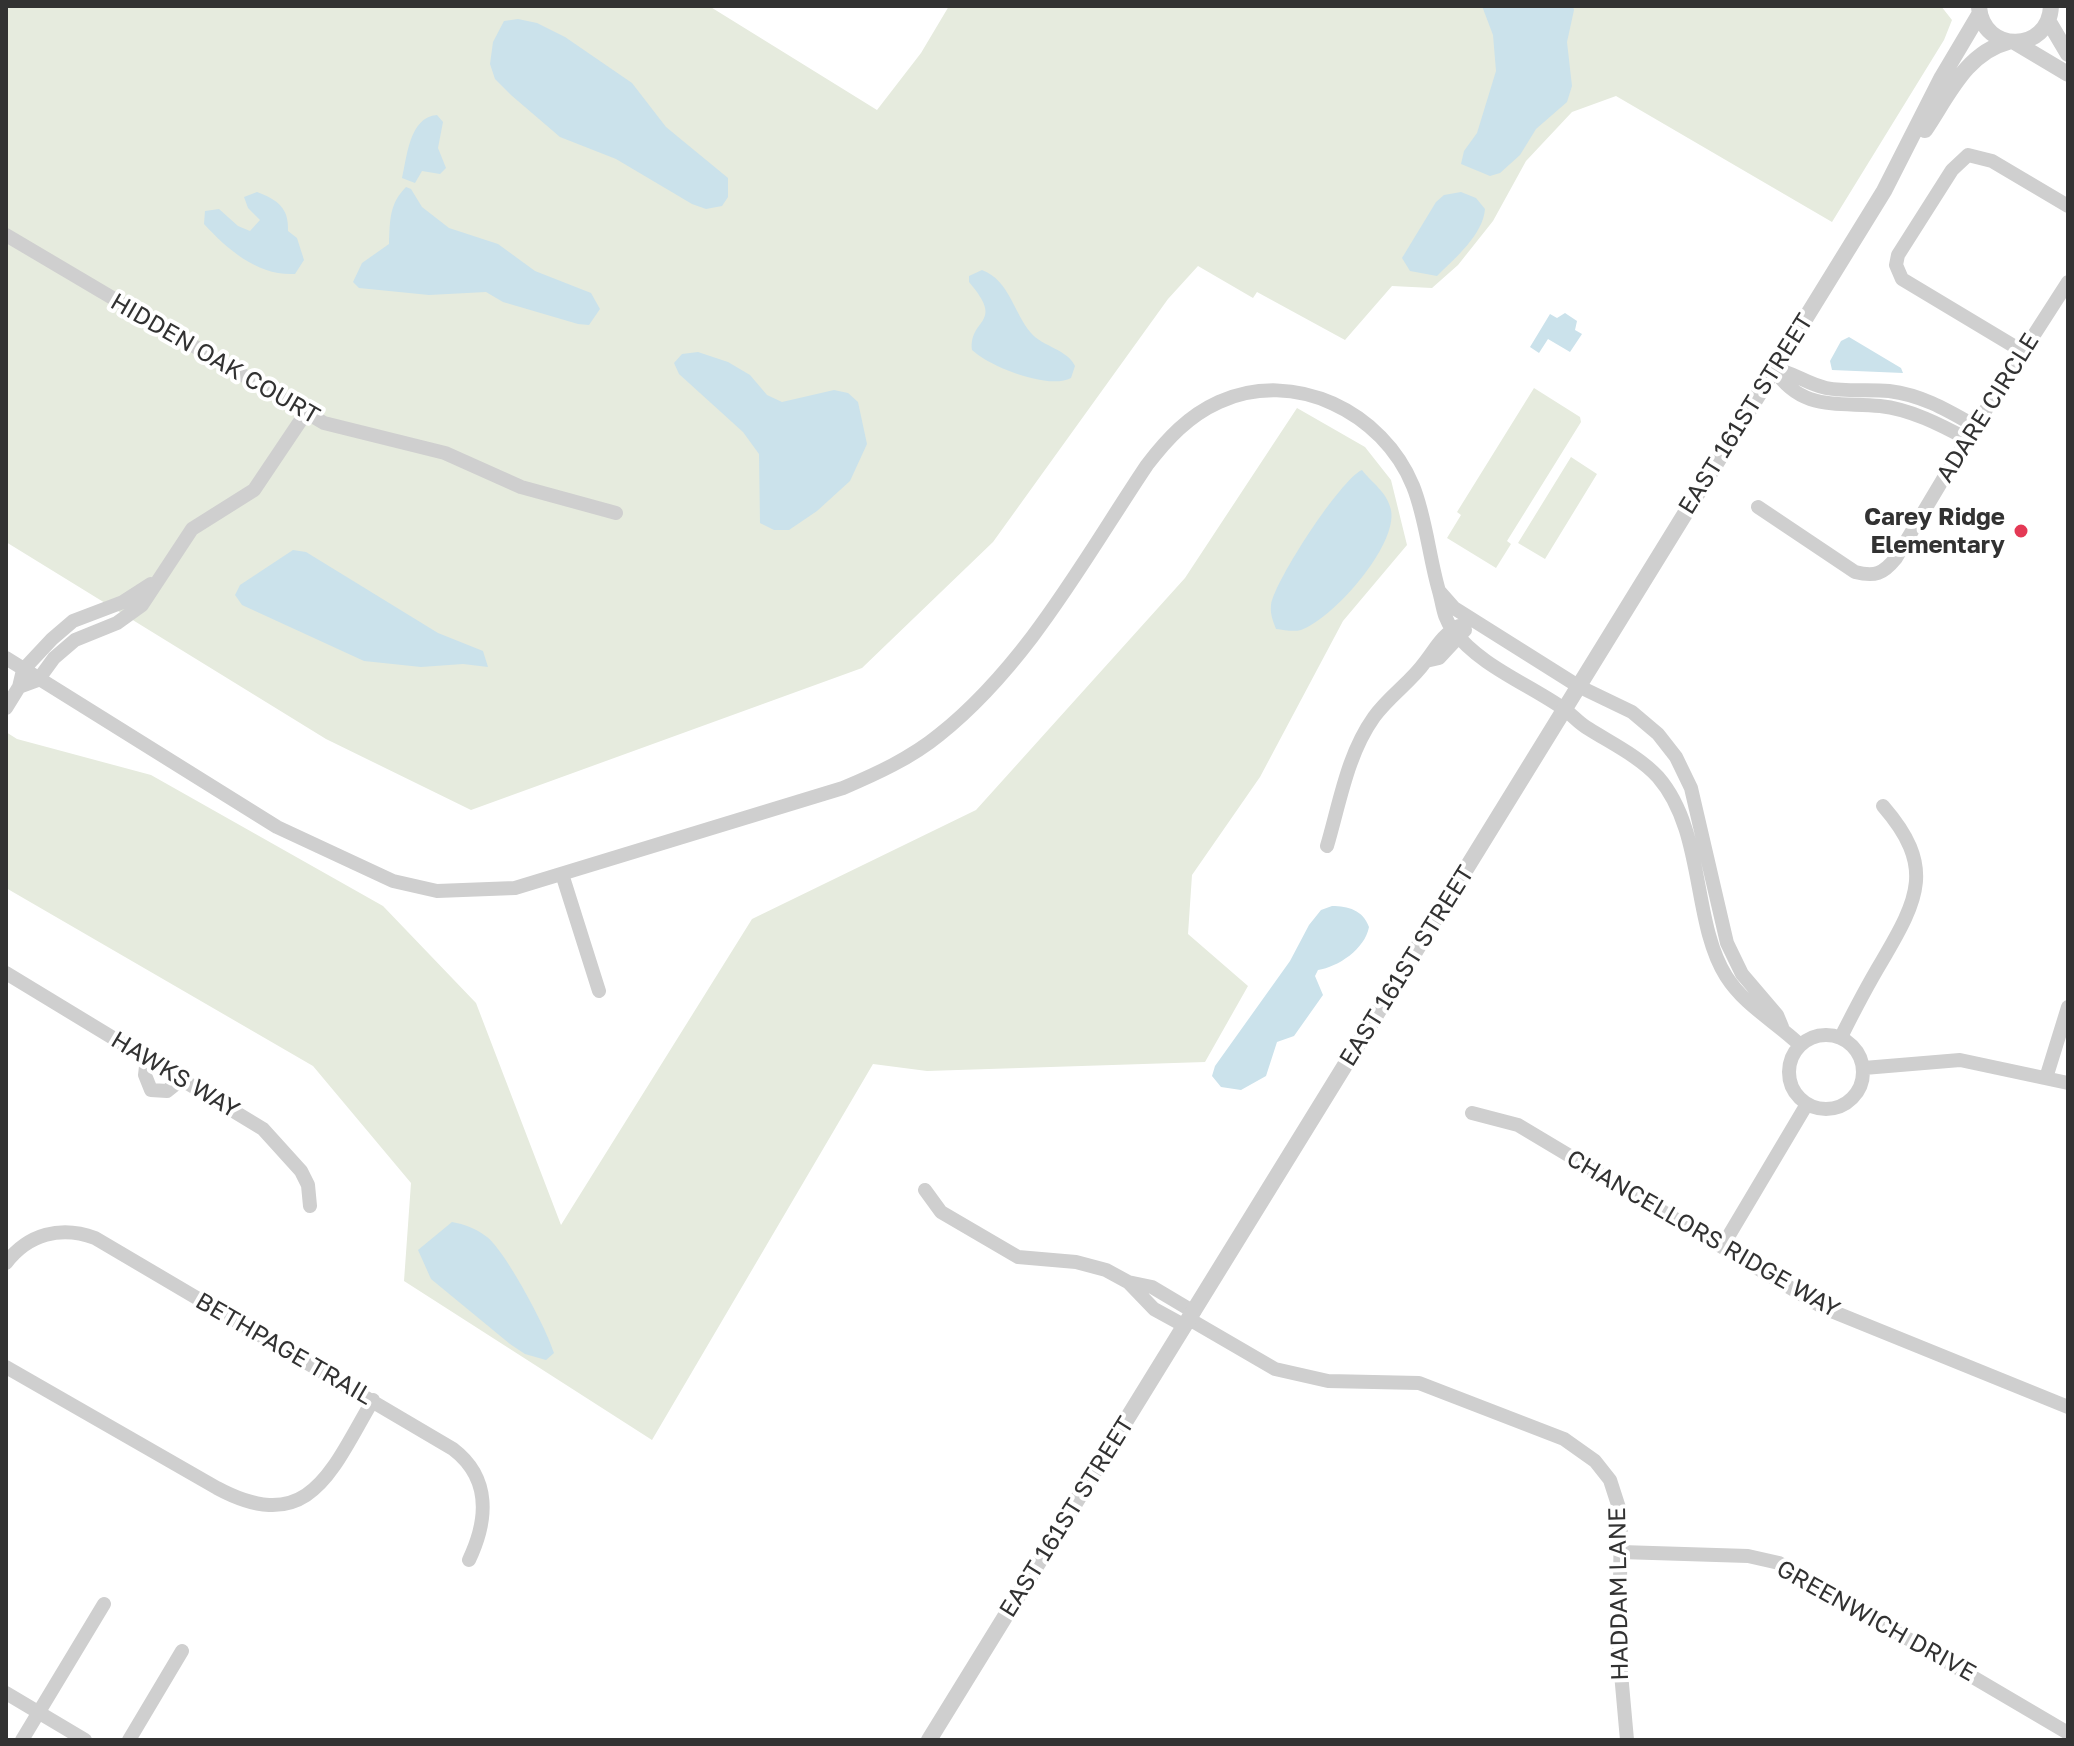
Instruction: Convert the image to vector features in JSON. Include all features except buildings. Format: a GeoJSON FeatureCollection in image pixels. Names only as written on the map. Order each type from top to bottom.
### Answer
{"type":"FeatureCollection","features":[{"type":"Feature","properties":{"kind":"street"},"geometry":{"type":"LineString","coordinates":[[1979,10],[1989,32],[2068,74]]}},
{"type":"Feature","properties":{"kind":"street","name":"EAST 161ST STREET"},"geometry":{"type":"LineString","coordinates":[[1884,191],[1979,10]]}},
{"type":"Feature","properties":{"kind":"street"},"geometry":{"type":"LineString","coordinates":[[2051,11],[2068,54]]}},
{"type":"Feature","properties":{"kind":"street","name":"EAST 161ST STREET"},"geometry":{"type":"LineString","coordinates":[[929,1740],[1884,191],[1974,57],[1989,47],[2035,37],[2051,11]]}},
{"type":"Feature","properties":{"kind":"street"},"geometry":{"type":"LineString","coordinates":[[2022,351],[1902,279],[1896,265],[1898,255],[1952,170],[1968,155],[1984,156],[2068,206]]}},
{"type":"Feature","properties":{"kind":"street","name":"HIDDEN OAK COURT"},"geometry":{"type":"LineString","coordinates":[[6,235],[305,414],[355,434],[402,441],[445,453],[521,487],[616,513]]}},
{"type":"Feature","properties":{"kind":"street","name":"ADARE CIRCLE"},"geometry":{"type":"LineString","coordinates":[[1758,507],[1855,572],[1871,576],[1884,572],[1896,558],[1971,432],[2068,282]]}},
{"type":"Feature","properties":{"kind":"street"},"geometry":{"type":"LineString","coordinates":[[1774,369],[1785,386],[1807,398],[1841,405],[1880,406],[1971,432]]}},
{"type":"Feature","properties":{"kind":"street"},"geometry":{"type":"LineString","coordinates":[[6,658],[277,827],[393,881],[437,891],[515,888],[843,788],[886,769],[938,737],[993,685],[1026,646],[1168,438],[1191,418],[1219,402],[1247,394],[1284,391],[1346,409],[1368,423],[1388,443],[1414,488],[1439,591],[1456,634],[1491,663],[1564,709],[1580,724],[1656,775],[1666,789],[1692,850],[1717,958],[1726,976],[1762,1016],[1782,1027],[1800,1045]]}},
{"type":"Feature","properties":{"kind":"street"},"geometry":{"type":"LineString","coordinates":[[19,687],[38,680],[64,649],[96,621],[157,581],[192,529],[244,499],[262,483],[305,414]]}},
{"type":"Feature","properties":{"kind":"street"},"geometry":{"type":"LineString","coordinates":[[1439,591],[1454,608],[1578,686],[1632,712],[1658,734],[1676,757],[1691,788],[1727,943],[1742,974],[1777,1015],[1782,1027]]}},
{"type":"Feature","properties":{"kind":"street"},"geometry":{"type":"LineString","coordinates":[[1327,846],[1348,770],[1365,732],[1388,699],[1426,661],[1439,658],[1456,634],[1472,619]]}},
{"type":"Feature","properties":{"kind":"street"},"geometry":{"type":"LineString","coordinates":[[6,708],[19,687],[23,670],[64,628],[96,621]]}},
{"type":"Feature","properties":{"kind":"street"},"geometry":{"type":"LineString","coordinates":[[1841,1037],[1915,898],[1915,854],[1904,831],[1883,806]]}},
{"type":"Feature","properties":{"kind":"street"},"geometry":{"type":"LineString","coordinates":[[562,874],[599,991]]}},
{"type":"Feature","properties":{"kind":"street","name":"HAWKS WAY"},"geometry":{"type":"LineString","coordinates":[[6,973],[244,1116],[277,1142],[308,1185],[310,1206]]}},
{"type":"Feature","properties":{"kind":"street"},"geometry":{"type":"LineString","coordinates":[[2046,1078],[2068,1007]]}},
{"type":"Feature","properties":{"kind":"street"},"geometry":{"type":"LineString","coordinates":[[1824,1034],[1841,1037],[1857,1050],[1864,1068],[1860,1088],[1846,1104],[1826,1110],[1807,1104],[1790,1081],[1790,1062],[1800,1045],[1824,1034]]}},
{"type":"Feature","properties":{"kind":"street"},"geometry":{"type":"LineString","coordinates":[[147,1058],[145,1075],[151,1090],[167,1091],[182,1079]]}},
{"type":"Feature","properties":{"kind":"street"},"geometry":{"type":"LineString","coordinates":[[1864,1068],[1960,1060],[2068,1083]]}},
{"type":"Feature","properties":{"kind":"street"},"geometry":{"type":"LineString","coordinates":[[1722,1247],[1807,1104]]}},
{"type":"Feature","properties":{"kind":"street","name":"CHANCELLORS RIDGE WAY"},"geometry":{"type":"LineString","coordinates":[[1472,1113],[1518,1125],[1836,1314],[2068,1407]]}},
{"type":"Feature","properties":{"kind":"street","name":"HADDAM LANE"},"geometry":{"type":"LineString","coordinates":[[925,1190],[941,1212],[1018,1257],[1087,1264],[1128,1282],[1154,1309],[1189,1319],[1262,1362],[1292,1375],[1328,1381],[1419,1383],[1573,1443],[1595,1461],[1610,1480],[1621,1514],[1620,1696],[1627,1740]]}},
{"type":"Feature","properties":{"kind":"street","name":"BETHPAGE TRAIL"},"geometry":{"type":"LineString","coordinates":[[6,1263],[23,1245],[50,1233],[90,1236],[453,1449],[470,1466],[485,1503],[479,1537],[469,1560]]}},
{"type":"Feature","properties":{"kind":"street"},"geometry":{"type":"LineString","coordinates":[[6,1367],[217,1488],[243,1502],[264,1507],[303,1498],[322,1484],[373,1400]]}},
{"type":"Feature","properties":{"kind":"street","name":"GREENWICH DRIVE"},"geometry":{"type":"LineString","coordinates":[[1621,1552],[1748,1556],[1779,1563],[2068,1733]]}},
{"type":"Feature","properties":{"kind":"street"},"geometry":{"type":"LineString","coordinates":[[22,1740],[104,1604]]}},
{"type":"Feature","properties":{"kind":"street"},"geometry":{"type":"LineString","coordinates":[[129,1740],[182,1651]]}},
{"type":"Feature","properties":{"kind":"street"},"geometry":{"type":"LineString","coordinates":[[6,1693],[85,1740]]}},
{"type":"Feature","properties":{"kind":"shaded area"},"geometry":{"type":"Polygon","coordinates":[[[6,6],[709,6],[877,110],[921,53],[949,6],[1941,6],[1952,20],[1944,40],[1832,222],[1616,96],[1572,112],[1526,161],[1493,221],[1458,265],[1432,288],[1392,286],[1345,340],[1257,292],[1253,298],[1198,266],[1168,299],[993,542],[862,668],[471,810],[326,739],[6,542],[6,6]]]}},
{"type":"Feature","properties":{"kind":"shaded area"},"geometry":{"type":"Polygon","coordinates":[[[1534,388],[1580,417],[1581,422],[1507,541],[1511,544],[1496,568],[1447,538],[1461,515],[1457,512],[1534,388]]]}},
{"type":"Feature","properties":{"kind":"shaded area"},"geometry":{"type":"Polygon","coordinates":[[[1297,408],[1365,447],[1391,480],[1407,545],[1343,621],[1260,777],[1192,875],[1188,934],[1248,986],[1205,1062],[927,1071],[873,1064],[652,1440],[404,1281],[411,1183],[313,1066],[6,888],[6,732],[17,739],[151,775],[383,906],[476,1003],[561,1225],[752,919],[976,810],[1185,578],[1297,408]]]}},
{"type":"Feature","properties":{"kind":"shaded area"},"geometry":{"type":"Polygon","coordinates":[[[1571,457],[1597,474],[1545,559],[1518,543],[1571,457]]]}},
{"type":"Feature","properties":{"kind":"water"},"geometry":{"type":"Polygon","coordinates":[[[1482,6],[1573,6],[1574,10],[1567,42],[1572,86],[1567,102],[1536,129],[1520,155],[1500,173],[1490,176],[1461,164],[1464,151],[1477,133],[1496,71],[1493,35],[1482,6]]]}},
{"type":"Feature","properties":{"kind":"water"},"geometry":{"type":"Polygon","coordinates":[[[518,19],[537,23],[565,37],[632,83],[666,127],[728,178],[728,197],[722,206],[706,209],[692,204],[616,159],[560,137],[511,95],[495,79],[490,64],[493,42],[504,21],[518,19]]]}},
{"type":"Feature","properties":{"kind":"water"},"geometry":{"type":"Polygon","coordinates":[[[437,115],[443,122],[438,148],[446,168],[440,174],[422,171],[415,183],[402,178],[415,131],[428,117],[437,115]]]}},
{"type":"Feature","properties":{"kind":"water"},"geometry":{"type":"Polygon","coordinates":[[[406,187],[411,189],[422,207],[449,228],[498,244],[535,271],[591,293],[600,309],[589,325],[503,302],[486,292],[429,295],[359,288],[353,282],[362,263],[389,244],[393,206],[406,187]]]}},
{"type":"Feature","properties":{"kind":"water"},"geometry":{"type":"Polygon","coordinates":[[[257,192],[281,206],[287,216],[288,231],[297,238],[304,260],[295,274],[269,271],[245,260],[204,224],[205,211],[219,209],[238,226],[250,231],[260,220],[248,208],[244,197],[257,192]]]}},
{"type":"Feature","properties":{"kind":"water"},"geometry":{"type":"Polygon","coordinates":[[[1461,192],[1476,198],[1485,209],[1479,228],[1437,276],[1410,271],[1402,258],[1436,202],[1444,195],[1461,192]]]}},
{"type":"Feature","properties":{"kind":"water"},"geometry":{"type":"Polygon","coordinates":[[[982,270],[1005,289],[1031,333],[1071,360],[1075,366],[1071,378],[1049,381],[1020,375],[972,350],[985,306],[969,282],[969,276],[982,270]]]}},
{"type":"Feature","properties":{"kind":"water"},"geometry":{"type":"Polygon","coordinates":[[[1565,313],[1577,321],[1575,330],[1582,334],[1570,352],[1548,339],[1539,353],[1530,347],[1550,314],[1557,318],[1565,313]]]}},
{"type":"Feature","properties":{"kind":"water"},"geometry":{"type":"Polygon","coordinates":[[[1849,337],[1901,368],[1903,373],[1832,370],[1830,361],[1841,341],[1849,337]]]}},
{"type":"Feature","properties":{"kind":"water"},"geometry":{"type":"Polygon","coordinates":[[[698,352],[728,362],[750,375],[767,395],[782,402],[834,390],[848,393],[858,402],[867,444],[850,481],[817,511],[789,530],[774,530],[760,523],[759,454],[743,432],[679,374],[674,363],[682,354],[698,352]]]}},
{"type":"Feature","properties":{"kind":"water"},"geometry":{"type":"Polygon","coordinates":[[[1362,470],[1383,493],[1391,510],[1384,542],[1361,579],[1330,612],[1301,630],[1276,629],[1271,605],[1284,575],[1339,491],[1362,470]]]}},
{"type":"Feature","properties":{"kind":"water"},"geometry":{"type":"Polygon","coordinates":[[[293,550],[306,552],[438,633],[483,651],[488,667],[463,664],[421,667],[364,661],[242,605],[235,595],[240,585],[293,550]]]}},
{"type":"Feature","properties":{"kind":"water"},"geometry":{"type":"Polygon","coordinates":[[[1332,906],[1349,908],[1363,917],[1369,927],[1362,943],[1342,961],[1318,970],[1315,976],[1323,995],[1294,1036],[1277,1042],[1266,1076],[1241,1090],[1221,1087],[1212,1076],[1215,1066],[1290,961],[1309,925],[1321,910],[1332,906]]]}},
{"type":"Feature","properties":{"kind":"water"},"geometry":{"type":"Polygon","coordinates":[[[452,1222],[483,1234],[504,1258],[550,1342],[554,1353],[546,1360],[525,1354],[510,1344],[431,1279],[418,1250],[452,1222]]]}},
{"type":"Feature","properties":{"kind":"place","name":"Carey Ridge Elementary"},"geometry":{"type":"Point","coordinates":[2021,531]}}]}
